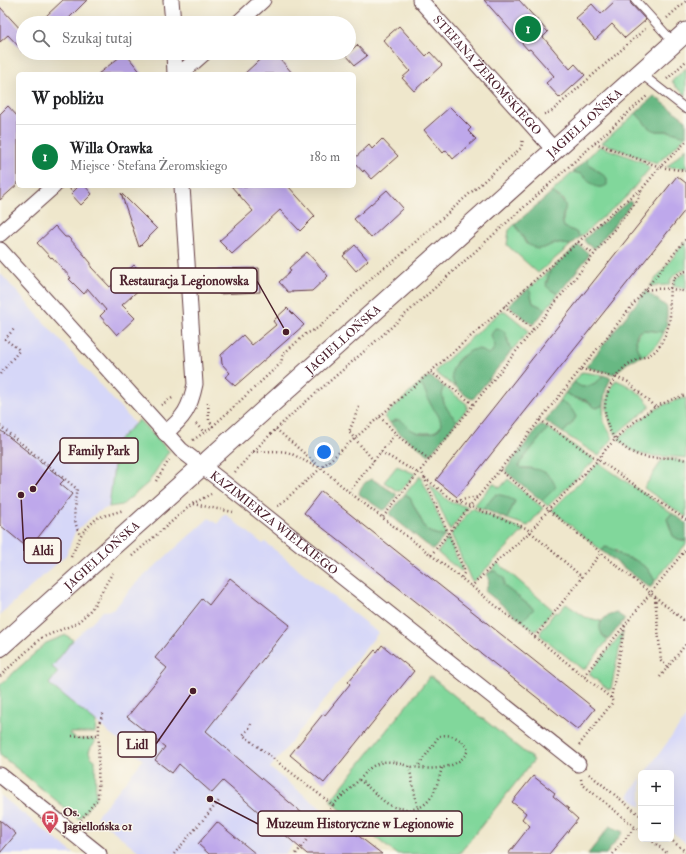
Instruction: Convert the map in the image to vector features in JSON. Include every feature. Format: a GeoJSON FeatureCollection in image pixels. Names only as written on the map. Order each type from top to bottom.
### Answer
{"type":"FeatureCollection","features":[{"type":"Feature","properties":{"kind":"street"},"geometry":{"type":"LineString","coordinates":[[171,0],[172,16]]}},
{"type":"Feature","properties":{"kind":"street"},"geometry":{"type":"LineString","coordinates":[[246,16],[263,0]]}},
{"type":"Feature","properties":{"kind":"street","name":"STEFANA ŻEROMSKIEGO"},"geometry":{"type":"LineString","coordinates":[[420,0],[555,150]]}},
{"type":"Feature","properties":{"kind":"street","name":"JAGIELLOŃSKA"},"geometry":{"type":"LineString","coordinates":[[0,647],[680,38]]}},
{"type":"Feature","properties":{"kind":"street"},"geometry":{"type":"LineString","coordinates":[[174,60],[175,72]]}},
{"type":"Feature","properties":{"kind":"street"},"geometry":{"type":"LineString","coordinates":[[182,72],[196,60]]}},
{"type":"Feature","properties":{"kind":"street"},"geometry":{"type":"LineString","coordinates":[[0,234],[52,188]]}},
{"type":"Feature","properties":{"kind":"street"},"geometry":{"type":"LineString","coordinates":[[165,433],[179,422],[187,410],[195,384],[182,188]]}},
{"type":"Feature","properties":{"kind":"street","name":"KAZIMIERZA WIELKIEGO"},"geometry":{"type":"LineString","coordinates":[[0,250],[180,450],[269,512],[578,764]]}},
{"type":"Feature","properties":{"kind":"street"},"geometry":{"type":"LineString","coordinates":[[0,775],[99,854]]}},
{"type":"Feature","properties":{"kind":"lane"},"geometry":{"type":"LineString","coordinates":[[635,0],[656,23],[680,38]]}},
{"type":"Feature","properties":{"kind":"lane"},"geometry":{"type":"LineString","coordinates":[[640,73],[686,109]]}},
{"type":"Feature","properties":{"kind":"path"},"geometry":{"type":"LineString","coordinates":[[537,112],[543,114],[551,112],[649,26],[663,22],[686,1]]}},
{"type":"Feature","properties":{"kind":"path"},"geometry":{"type":"LineString","coordinates":[[234,474],[276,429],[333,380],[686,61]]}},
{"type":"Feature","properties":{"kind":"path"},"geometry":{"type":"LineString","coordinates":[[190,442],[212,427],[281,363],[283,354],[306,334],[318,328],[332,317],[349,298],[379,271],[394,261],[521,148],[523,141],[522,137]]}},
{"type":"Feature","properties":{"kind":"path"},"geometry":{"type":"LineString","coordinates":[[383,517],[636,201],[642,189],[660,167],[686,142]]}},
{"type":"Feature","properties":{"kind":"path"},"geometry":{"type":"LineString","coordinates":[[595,143],[660,167],[686,171]]}},
{"type":"Feature","properties":{"kind":"path"},"geometry":{"type":"LineString","coordinates":[[70,191],[73,188]]}},
{"type":"Feature","properties":{"kind":"path"},"geometry":{"type":"LineString","coordinates":[[192,504],[247,515],[269,512],[380,417],[628,198],[642,189]]}},
{"type":"Feature","properties":{"kind":"path"},"geometry":{"type":"LineString","coordinates":[[431,555],[686,238]]}},
{"type":"Feature","properties":{"kind":"path"},"geometry":{"type":"LineString","coordinates":[[578,242],[593,254]]}},
{"type":"Feature","properties":{"kind":"path"},"geometry":{"type":"LineString","coordinates":[[686,271],[677,275],[673,279],[670,289],[670,316],[668,327],[659,346],[646,357],[631,362],[615,377],[607,393],[604,412],[615,439],[626,449],[638,456],[649,459],[674,458],[686,460]]}},
{"type":"Feature","properties":{"kind":"path"},"geometry":{"type":"LineString","coordinates":[[645,290],[662,288],[686,292]]}},
{"type":"Feature","properties":{"kind":"path"},"geometry":{"type":"LineString","coordinates":[[504,306],[533,329]]}},
{"type":"Feature","properties":{"kind":"path"},"geometry":{"type":"LineString","coordinates":[[0,374],[19,351],[5,339],[15,328]]}},
{"type":"Feature","properties":{"kind":"path"},"geometry":{"type":"LineString","coordinates":[[581,369],[615,377],[628,382],[655,407]]}},
{"type":"Feature","properties":{"kind":"path"},"geometry":{"type":"LineString","coordinates":[[431,372],[473,404]]}},
{"type":"Feature","properties":{"kind":"path"},"geometry":{"type":"LineString","coordinates":[[157,407],[178,395]]}},
{"type":"Feature","properties":{"kind":"path"},"geometry":{"type":"LineString","coordinates":[[471,587],[496,562],[530,532],[548,510],[598,460],[626,428],[655,407],[686,395]]}},
{"type":"Feature","properties":{"kind":"path"},"geometry":{"type":"LineString","coordinates":[[359,407],[349,432],[374,460]]}},
{"type":"Feature","properties":{"kind":"path"},"geometry":{"type":"LineString","coordinates":[[380,417],[395,434],[429,459]]}},
{"type":"Feature","properties":{"kind":"path"},"geometry":{"type":"LineString","coordinates":[[540,420],[686,520]]}},
{"type":"Feature","properties":{"kind":"path"},"geometry":{"type":"LineString","coordinates":[[193,421],[204,432]]}},
{"type":"Feature","properties":{"kind":"path"},"geometry":{"type":"LineString","coordinates":[[0,426],[77,489],[74,514],[75,526],[81,534],[97,518],[119,512],[128,507]]}},
{"type":"Feature","properties":{"kind":"path"},"geometry":{"type":"LineString","coordinates":[[276,429],[349,492],[461,578],[611,698]]}},
{"type":"Feature","properties":{"kind":"path"},"geometry":{"type":"LineString","coordinates":[[349,492],[395,434]]}},
{"type":"Feature","properties":{"kind":"path"},"geometry":{"type":"LineString","coordinates":[[253,452],[286,452],[309,464],[321,468]]}},
{"type":"Feature","properties":{"kind":"path"},"geometry":{"type":"LineString","coordinates":[[381,452],[418,473]]}},
{"type":"Feature","properties":{"kind":"path"},"geometry":{"type":"LineString","coordinates":[[152,486],[171,457]]}},
{"type":"Feature","properties":{"kind":"path"},"geometry":{"type":"LineString","coordinates":[[421,470],[464,570],[461,578]]}},
{"type":"Feature","properties":{"kind":"path"},"geometry":{"type":"LineString","coordinates":[[500,470],[686,622]]}},
{"type":"Feature","properties":{"kind":"path"},"geometry":{"type":"LineString","coordinates":[[424,478],[456,501],[526,528],[582,577]]}},
{"type":"Feature","properties":{"kind":"path"},"geometry":{"type":"LineString","coordinates":[[131,557],[192,504],[216,491]]}},
{"type":"Feature","properties":{"kind":"path"},"geometry":{"type":"LineString","coordinates":[[456,501],[478,497]]}},
{"type":"Feature","properties":{"kind":"path"},"geometry":{"type":"LineString","coordinates":[[584,676],[686,549]]}},
{"type":"Feature","properties":{"kind":"path"},"geometry":{"type":"LineString","coordinates":[[535,637],[601,553]]}},
{"type":"Feature","properties":{"kind":"path"},"geometry":{"type":"LineString","coordinates":[[0,676],[40,638],[79,621],[94,606],[114,572],[119,567]]}},
{"type":"Feature","properties":{"kind":"path"},"geometry":{"type":"LineString","coordinates":[[655,597],[661,661],[668,666]]}},
{"type":"Feature","properties":{"kind":"path"},"geometry":{"type":"LineString","coordinates":[[561,751],[567,744],[572,746],[580,745],[613,702],[611,698],[625,625]]}},
{"type":"Feature","properties":{"kind":"path"},"geometry":{"type":"LineString","coordinates":[[660,677],[686,644]]}},
{"type":"Feature","properties":{"kind":"path"},"geometry":{"type":"LineString","coordinates":[[80,822],[98,798],[99,723],[104,712]]}},
{"type":"Feature","properties":{"kind":"path"},"geometry":{"type":"LineString","coordinates":[[251,724],[243,735],[332,805]]}},
{"type":"Feature","properties":{"kind":"path"},"geometry":{"type":"LineString","coordinates":[[72,736],[99,735]]}},
{"type":"Feature","properties":{"kind":"path"},"geometry":{"type":"LineString","coordinates":[[296,854],[332,805],[359,780],[369,768],[388,761],[409,766],[418,767],[442,768],[462,759],[468,750],[466,745],[457,738],[448,735],[439,736],[418,767]]}},
{"type":"Feature","properties":{"kind":"path"},"geometry":{"type":"LineString","coordinates":[[578,764],[638,814]]}},
{"type":"Feature","properties":{"kind":"path"},"geometry":{"type":"LineString","coordinates":[[578,764],[582,784],[638,830]]}},
{"type":"Feature","properties":{"kind":"path"},"geometry":{"type":"LineString","coordinates":[[409,766],[418,809]]}},
{"type":"Feature","properties":{"kind":"path"},"geometry":{"type":"LineString","coordinates":[[359,780],[388,805],[404,809],[418,809],[427,804],[437,784],[442,768]]}},
{"type":"Feature","properties":{"kind":"path"},"geometry":{"type":"LineString","coordinates":[[174,854],[219,802]]}},
{"type":"Feature","properties":{"kind":"path"},"geometry":{"type":"LineString","coordinates":[[613,854],[635,827]]}},
{"type":"Feature","properties":{"kind":"path"},"geometry":{"type":"LineString","coordinates":[[654,842],[668,854]]}},
{"type":"Feature","properties":{"kind":"path"},"geometry":{"type":"LineString","coordinates":[[674,842],[686,852]]}},
{"type":"Feature","properties":{"kind":"shaded area"},"geometry":{"type":"Polygon","coordinates":[[[0,273],[135,424],[117,441],[109,507],[96,513],[75,532],[66,555],[0,615],[0,273]]]}},
{"type":"Feature","properties":{"kind":"shaded area"},"geometry":{"type":"Polygon","coordinates":[[[225,514],[263,544],[265,542],[378,633],[270,768],[323,810],[285,854],[142,854],[96,817],[143,760],[49,684],[58,672],[52,667],[73,640],[103,611],[112,610],[115,608],[135,584],[209,518],[217,524],[225,514]]]}},
{"type":"Feature","properties":{"kind":"shaded area"},"geometry":{"type":"Polygon","coordinates":[[[686,717],[686,843],[674,833],[674,770],[647,770],[686,717]]]}},
{"type":"Feature","properties":{"kind":"shaded area"},"geometry":{"type":"Polygon","coordinates":[[[638,782],[638,804],[628,796],[638,782]]]}},
{"type":"Feature","properties":{"kind":"shaded area"},"geometry":{"type":"Polygon","coordinates":[[[0,795],[74,854],[0,854],[0,795]]]}},
{"type":"Feature","properties":{"kind":"green space"},"geometry":{"type":"Polygon","coordinates":[[[686,68],[686,95],[676,87],[672,81],[686,68]]]}},
{"type":"Feature","properties":{"kind":"green space"},"geometry":{"type":"Polygon","coordinates":[[[654,96],[686,120],[686,136],[668,131],[656,131],[649,128],[636,113],[654,96]]]}},
{"type":"Feature","properties":{"kind":"green space"},"geometry":{"type":"Polygon","coordinates":[[[636,113],[649,128],[656,131],[668,131],[686,136],[657,164],[602,143],[636,113]]]}},
{"type":"Feature","properties":{"kind":"green space"},"geometry":{"type":"Polygon","coordinates":[[[600,146],[643,162],[650,168],[626,197],[580,237],[576,232],[564,227],[563,219],[565,203],[561,198],[552,192],[573,172],[582,174],[590,183],[603,174],[589,164],[586,159],[600,146]]]}},
{"type":"Feature","properties":{"kind":"green space"},"geometry":{"type":"Polygon","coordinates":[[[686,148],[686,168],[667,167],[686,148]]]}},
{"type":"Feature","properties":{"kind":"green space"},"geometry":{"type":"Polygon","coordinates":[[[586,159],[589,164],[607,178],[607,185],[599,187],[593,185],[581,174],[573,172],[586,159]]]}},
{"type":"Feature","properties":{"kind":"green space"},"geometry":{"type":"Polygon","coordinates":[[[552,192],[564,203],[564,227],[576,232],[580,237],[571,245],[555,243],[544,248],[537,249],[527,244],[515,224],[552,192]]]}},
{"type":"Feature","properties":{"kind":"green space"},"geometry":{"type":"Polygon","coordinates":[[[629,201],[632,203],[595,248],[587,244],[584,239],[629,201]]]}},
{"type":"Feature","properties":{"kind":"green space"},"geometry":{"type":"Polygon","coordinates":[[[515,224],[526,244],[544,248],[555,243],[571,245],[538,273],[507,245],[509,230],[515,224]]]}},
{"type":"Feature","properties":{"kind":"green space"},"geometry":{"type":"Polygon","coordinates":[[[686,241],[686,269],[675,275],[671,279],[669,285],[650,286],[686,241]]]}},
{"type":"Feature","properties":{"kind":"green space"},"geometry":{"type":"Polygon","coordinates":[[[577,246],[580,246],[588,253],[588,257],[558,294],[546,286],[550,270],[577,246]]]}},
{"type":"Feature","properties":{"kind":"green space"},"geometry":{"type":"Polygon","coordinates":[[[550,270],[546,283],[551,290],[558,294],[546,309],[533,303],[530,291],[528,289],[550,270]]]}},
{"type":"Feature","properties":{"kind":"green space"},"geometry":{"type":"Polygon","coordinates":[[[686,272],[686,289],[673,286],[675,279],[686,272]]]}},
{"type":"Feature","properties":{"kind":"green space"},"geometry":{"type":"Polygon","coordinates":[[[528,289],[530,291],[533,303],[546,309],[535,323],[532,324],[510,307],[510,304],[528,289]]]}},
{"type":"Feature","properties":{"kind":"green space"},"geometry":{"type":"Polygon","coordinates":[[[646,291],[667,307],[667,324],[664,332],[645,330],[640,331],[636,337],[636,341],[642,356],[631,360],[614,374],[586,367],[646,291]]]}},
{"type":"Feature","properties":{"kind":"green space"},"geometry":{"type":"Polygon","coordinates":[[[501,311],[505,311],[527,329],[528,332],[512,350],[507,337],[488,354],[479,349],[465,354],[456,362],[454,367],[453,379],[455,387],[436,373],[436,370],[501,311]]]}},
{"type":"Feature","properties":{"kind":"green space"},"geometry":{"type":"Polygon","coordinates":[[[495,328],[500,329],[505,333],[512,350],[472,399],[458,389],[452,380],[452,371],[457,362],[465,354],[474,349],[478,349],[488,354],[492,352],[495,346],[491,335],[495,328]]]}},
{"type":"Feature","properties":{"kind":"green space"},"geometry":{"type":"Polygon","coordinates":[[[644,330],[664,332],[656,346],[650,352],[642,356],[637,346],[637,338],[640,332],[644,330]]]}},
{"type":"Feature","properties":{"kind":"green space"},"geometry":{"type":"Polygon","coordinates":[[[582,372],[603,375],[594,383],[586,387],[582,387],[574,382],[582,372]]]}},
{"type":"Feature","properties":{"kind":"green space"},"geometry":{"type":"Polygon","coordinates":[[[603,375],[611,378],[606,389],[603,405],[597,408],[586,400],[575,398],[565,393],[574,382],[586,387],[597,381],[603,375]]]}},
{"type":"Feature","properties":{"kind":"green space"},"geometry":{"type":"Polygon","coordinates":[[[427,377],[431,377],[443,386],[443,401],[457,421],[429,455],[398,432],[390,423],[399,420],[415,432],[419,433],[432,433],[439,429],[441,426],[440,419],[420,383],[427,377]]]}},
{"type":"Feature","properties":{"kind":"green space"},"geometry":{"type":"Polygon","coordinates":[[[616,380],[639,393],[650,406],[616,435],[608,414],[607,400],[616,380]]]}},
{"type":"Feature","properties":{"kind":"green space"},"geometry":{"type":"Polygon","coordinates":[[[420,383],[441,421],[441,426],[439,429],[426,433],[410,430],[399,421],[395,420],[390,423],[384,417],[420,383]]]}},
{"type":"Feature","properties":{"kind":"green space"},"geometry":{"type":"Polygon","coordinates":[[[443,386],[467,404],[467,409],[457,421],[443,401],[443,386]]]}},
{"type":"Feature","properties":{"kind":"green space"},"geometry":{"type":"Polygon","coordinates":[[[565,393],[586,401],[597,408],[603,405],[604,422],[613,438],[599,456],[563,433],[576,417],[567,405],[559,402],[565,393]]]}},
{"type":"Feature","properties":{"kind":"green space"},"geometry":{"type":"Polygon","coordinates":[[[686,398],[686,458],[650,456],[642,454],[626,446],[618,439],[658,408],[676,400],[686,398]]]}},
{"type":"Feature","properties":{"kind":"green space"},"geometry":{"type":"Polygon","coordinates":[[[559,402],[565,403],[576,417],[563,433],[545,421],[559,402]]]}},
{"type":"Feature","properties":{"kind":"green space"},"geometry":{"type":"Polygon","coordinates":[[[139,420],[169,451],[148,483],[122,505],[109,507],[117,441],[139,420]]]}},
{"type":"Feature","properties":{"kind":"green space"},"geometry":{"type":"Polygon","coordinates":[[[540,425],[548,428],[519,466],[521,468],[543,471],[553,481],[556,487],[542,501],[506,472],[506,469],[540,425]]]}},
{"type":"Feature","properties":{"kind":"green space"},"geometry":{"type":"Polygon","coordinates":[[[548,428],[595,460],[548,506],[542,501],[556,487],[531,468],[521,468],[519,466],[548,428]]]}},
{"type":"Feature","properties":{"kind":"green space"},"geometry":{"type":"Polygon","coordinates":[[[672,459],[686,462],[686,517],[644,488],[662,460],[672,459]]]}},
{"type":"Feature","properties":{"kind":"green space"},"geometry":{"type":"Polygon","coordinates":[[[599,463],[672,513],[667,519],[673,536],[686,541],[686,544],[655,581],[648,569],[633,559],[622,556],[617,551],[605,547],[602,551],[552,510],[599,463]]]}},
{"type":"Feature","properties":{"kind":"green space"},"geometry":{"type":"Polygon","coordinates":[[[397,466],[415,474],[400,491],[397,491],[384,482],[397,466]]]}},
{"type":"Feature","properties":{"kind":"green space"},"geometry":{"type":"Polygon","coordinates":[[[420,476],[446,534],[444,537],[426,530],[410,498],[405,494],[420,476]]]}},
{"type":"Feature","properties":{"kind":"green space"},"geometry":{"type":"Polygon","coordinates":[[[372,479],[396,494],[386,509],[382,510],[359,494],[363,485],[372,479]]]}},
{"type":"Feature","properties":{"kind":"green space"},"geometry":{"type":"Polygon","coordinates":[[[508,479],[543,508],[528,526],[507,519],[515,501],[496,494],[483,509],[474,506],[493,483],[500,488],[508,479]]]}},
{"type":"Feature","properties":{"kind":"green space"},"geometry":{"type":"Polygon","coordinates":[[[430,485],[450,502],[468,507],[450,530],[430,485]]]}},
{"type":"Feature","properties":{"kind":"green space"},"geometry":{"type":"Polygon","coordinates":[[[405,494],[410,498],[426,530],[444,537],[434,549],[432,549],[390,515],[405,494]]]}},
{"type":"Feature","properties":{"kind":"green space"},"geometry":{"type":"Polygon","coordinates":[[[496,494],[505,496],[515,501],[507,519],[483,509],[496,494]]]}},
{"type":"Feature","properties":{"kind":"green space"},"geometry":{"type":"Polygon","coordinates":[[[472,508],[524,530],[474,581],[471,580],[451,534],[472,508]]]}},
{"type":"Feature","properties":{"kind":"green space"},"geometry":{"type":"Polygon","coordinates":[[[672,513],[686,523],[686,541],[673,536],[667,519],[672,513]]]}},
{"type":"Feature","properties":{"kind":"green space"},"geometry":{"type":"Polygon","coordinates":[[[448,538],[462,569],[461,571],[438,552],[448,538]]]}},
{"type":"Feature","properties":{"kind":"green space"},"geometry":{"type":"Polygon","coordinates":[[[605,547],[610,548],[622,556],[637,561],[648,569],[655,581],[651,587],[602,551],[605,547]]]}},
{"type":"Feature","properties":{"kind":"green space"},"geometry":{"type":"Polygon","coordinates":[[[498,563],[553,610],[536,631],[522,621],[534,609],[504,586],[495,571],[490,572],[498,563]]]}},
{"type":"Feature","properties":{"kind":"green space"},"geometry":{"type":"Polygon","coordinates":[[[495,571],[504,578],[504,586],[534,609],[522,621],[485,591],[489,582],[487,574],[495,571]]]}},
{"type":"Feature","properties":{"kind":"green space"},"geometry":{"type":"Polygon","coordinates":[[[566,604],[585,617],[601,621],[600,625],[602,635],[608,640],[585,669],[582,669],[540,635],[541,631],[555,612],[558,613],[566,604]]]}},
{"type":"Feature","properties":{"kind":"green space"},"geometry":{"type":"Polygon","coordinates":[[[617,613],[625,619],[608,640],[601,632],[600,624],[606,617],[617,613]]]}},
{"type":"Feature","properties":{"kind":"green space"},"geometry":{"type":"Polygon","coordinates":[[[623,632],[611,689],[608,689],[590,675],[590,672],[623,632]]]}},
{"type":"Feature","properties":{"kind":"green space"},"geometry":{"type":"Polygon","coordinates":[[[66,635],[73,640],[52,667],[58,672],[49,684],[96,722],[95,733],[69,733],[76,739],[94,739],[95,743],[89,752],[91,757],[95,760],[96,798],[79,819],[0,755],[0,685],[46,643],[66,635]]]}},
{"type":"Feature","properties":{"kind":"green space"},"geometry":{"type":"Polygon","coordinates":[[[430,676],[534,760],[459,854],[396,854],[330,801],[430,676]]]}},
{"type":"Feature","properties":{"kind":"green space"},"geometry":{"type":"Polygon","coordinates":[[[610,826],[623,832],[606,854],[588,854],[610,826]]]}},
{"type":"Feature","properties":{"kind":"building"},"geometry":{"type":"Polygon","coordinates":[[[63,0],[87,0],[71,16],[46,16],[63,0]]]}},
{"type":"Feature","properties":{"kind":"building"},"geometry":{"type":"Polygon","coordinates":[[[484,0],[519,0],[548,32],[543,37],[570,69],[575,64],[585,75],[560,98],[546,83],[554,76],[530,49],[528,50],[484,0]]]}},
{"type":"Feature","properties":{"kind":"building"},"geometry":{"type":"Polygon","coordinates":[[[616,0],[630,0],[631,4],[646,20],[625,38],[612,24],[595,40],[576,18],[592,4],[601,14],[616,0]]]}},
{"type":"Feature","properties":{"kind":"building"},"geometry":{"type":"Polygon","coordinates":[[[0,7],[16,24],[16,44],[8,35],[0,42],[0,7]]]}},
{"type":"Feature","properties":{"kind":"building"},"geometry":{"type":"Polygon","coordinates":[[[399,26],[426,56],[430,52],[442,65],[414,91],[402,78],[410,71],[383,40],[399,26]]]}},
{"type":"Feature","properties":{"kind":"building"},"geometry":{"type":"Polygon","coordinates":[[[357,45],[367,56],[355,65],[350,60],[356,60],[357,45]]]}},
{"type":"Feature","properties":{"kind":"building"},"geometry":{"type":"Polygon","coordinates":[[[116,60],[131,60],[140,72],[101,72],[116,60]]]}},
{"type":"Feature","properties":{"kind":"building"},"geometry":{"type":"Polygon","coordinates":[[[259,60],[281,60],[291,72],[246,72],[259,60]]]}},
{"type":"Feature","properties":{"kind":"building"},"geometry":{"type":"Polygon","coordinates":[[[8,106],[16,115],[16,186],[0,200],[0,114],[8,106]]]}},
{"type":"Feature","properties":{"kind":"building"},"geometry":{"type":"Polygon","coordinates":[[[450,107],[471,128],[468,131],[476,139],[453,159],[446,150],[443,153],[424,130],[450,107]]]}},
{"type":"Feature","properties":{"kind":"building"},"geometry":{"type":"Polygon","coordinates":[[[382,139],[398,156],[372,179],[356,164],[356,157],[369,145],[372,149],[382,139]]]}},
{"type":"Feature","properties":{"kind":"building"},"geometry":{"type":"Polygon","coordinates":[[[677,176],[686,183],[686,209],[457,497],[436,480],[677,176]]]}},
{"type":"Feature","properties":{"kind":"building"},"geometry":{"type":"Polygon","coordinates":[[[77,188],[87,188],[92,194],[81,205],[71,194],[77,188]]]}},
{"type":"Feature","properties":{"kind":"building"},"geometry":{"type":"Polygon","coordinates":[[[233,188],[290,188],[315,216],[300,231],[280,210],[232,254],[219,241],[253,211],[233,188]]]}},
{"type":"Feature","properties":{"kind":"building"},"geometry":{"type":"Polygon","coordinates":[[[387,190],[403,208],[371,238],[354,219],[387,190]]]}},
{"type":"Feature","properties":{"kind":"building"},"geometry":{"type":"Polygon","coordinates":[[[121,193],[157,229],[139,247],[121,193]]]}},
{"type":"Feature","properties":{"kind":"building"},"geometry":{"type":"Polygon","coordinates":[[[55,226],[80,250],[91,263],[91,267],[110,287],[134,265],[146,277],[140,283],[143,286],[122,305],[135,318],[117,335],[100,316],[106,310],[88,289],[84,294],[69,279],[71,278],[52,257],[51,258],[37,243],[55,226]]]}},
{"type":"Feature","properties":{"kind":"building"},"geometry":{"type":"Polygon","coordinates":[[[355,245],[368,260],[356,271],[343,256],[355,245]]]}},
{"type":"Feature","properties":{"kind":"building"},"geometry":{"type":"Polygon","coordinates":[[[307,252],[328,276],[312,291],[288,292],[279,282],[291,271],[289,268],[307,252]]]}},
{"type":"Feature","properties":{"kind":"building"},"geometry":{"type":"Polygon","coordinates":[[[259,268],[260,292],[219,294],[217,269],[259,268]]]}},
{"type":"Feature","properties":{"kind":"building"},"geometry":{"type":"Polygon","coordinates":[[[287,308],[304,325],[235,386],[225,377],[230,373],[222,364],[221,355],[243,335],[252,345],[276,325],[273,321],[287,308]]]}},
{"type":"Feature","properties":{"kind":"building"},"geometry":{"type":"Polygon","coordinates":[[[0,430],[64,480],[60,484],[72,494],[29,549],[0,525],[0,430]]]}},
{"type":"Feature","properties":{"kind":"building"},"geometry":{"type":"Polygon","coordinates":[[[321,491],[595,709],[578,730],[304,513],[321,491]]]}},
{"type":"Feature","properties":{"kind":"building"},"geometry":{"type":"Polygon","coordinates":[[[230,578],[290,625],[206,731],[323,831],[334,817],[382,854],[307,854],[223,781],[212,793],[179,764],[172,773],[155,760],[165,747],[127,717],[167,668],[155,658],[202,599],[209,605],[230,578]]]}},
{"type":"Feature","properties":{"kind":"building"},"geometry":{"type":"Polygon","coordinates":[[[382,645],[414,671],[324,783],[290,755],[323,714],[325,715],[350,684],[348,682],[375,650],[377,652],[382,645]]]}},
{"type":"Feature","properties":{"kind":"building"},"geometry":{"type":"Polygon","coordinates":[[[533,776],[555,793],[553,796],[569,809],[568,810],[578,819],[549,854],[508,854],[530,826],[522,819],[526,813],[512,802],[533,776]]]}},
{"type":"Feature","properties":{"kind":"building"},"geometry":{"type":"Polygon","coordinates":[[[0,820],[16,834],[0,853],[0,820]]]}},
{"type":"Feature","properties":{"kind":"building"},"geometry":{"type":"Polygon","coordinates":[[[217,822],[256,854],[209,854],[198,844],[217,822]]]}},
{"type":"Feature","properties":{"kind":"place","name":"Willa Orawka"},"geometry":{"type":"Point","coordinates":[528,29]}},
{"type":"Feature","properties":{"kind":"place","name":"Restauracja Legionowska"},"geometry":{"type":"Point","coordinates":[286,332]}},
{"type":"Feature","properties":{"kind":"place","name":"Family Park"},"geometry":{"type":"Point","coordinates":[33,489]}},
{"type":"Feature","properties":{"kind":"place","name":"Aldi"},"geometry":{"type":"Point","coordinates":[21,495]}},
{"type":"Feature","properties":{"kind":"place","name":"Lidl"},"geometry":{"type":"Point","coordinates":[193,691]}},
{"type":"Feature","properties":{"kind":"place","name":"Muzeum Historyczne w Legionowie"},"geometry":{"type":"Point","coordinates":[210,799]}},
{"type":"Feature","properties":{"kind":"place","name":"Os. Jagiellońska 01"},"geometry":{"type":"Point","coordinates":[50,834]}}]}
